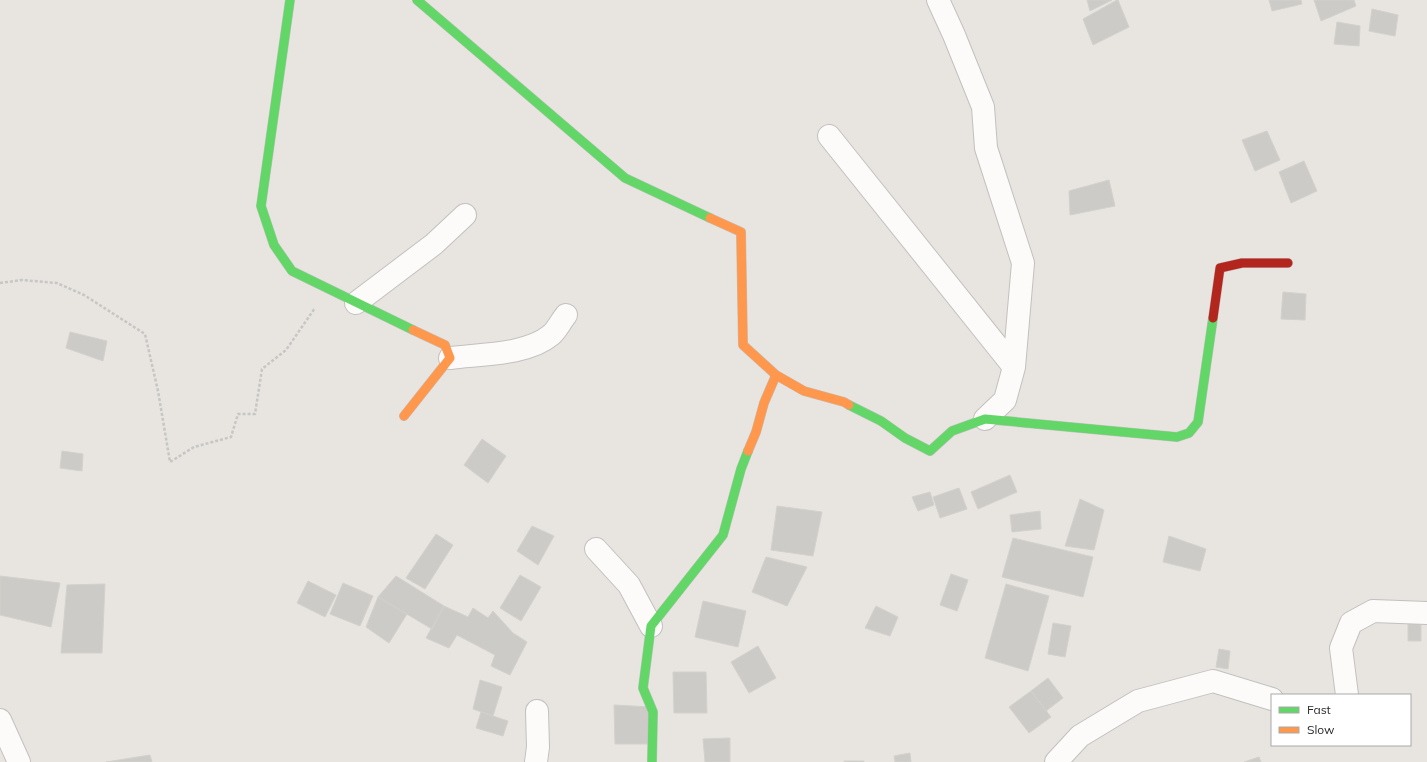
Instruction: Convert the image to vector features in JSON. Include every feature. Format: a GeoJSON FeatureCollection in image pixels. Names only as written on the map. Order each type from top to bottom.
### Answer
{"type":"FeatureCollection","features":[{"type":"Feature","properties":{"kind":"street"},"geometry":{"type":"LineString","coordinates":[[290,0],[261,206],[274,245],[292,271],[445,346],[450,358]]}},
{"type":"Feature","properties":{"kind":"street"},"geometry":{"type":"LineString","coordinates":[[417,0],[625,178],[741,232],[744,345],[776,375],[804,391],[844,402],[881,421],[905,438],[930,451],[952,431],[986,419],[1177,437],[1189,433],[1198,422],[1220,268],[1242,263],[1288,263]]}},
{"type":"Feature","properties":{"kind":"street"},"geometry":{"type":"LineString","coordinates":[[938,0],[954,35],[982,107],[986,148],[1023,263],[1014,367],[1005,400],[986,419]]}},
{"type":"Feature","properties":{"kind":"street"},"geometry":{"type":"LineString","coordinates":[[829,136],[1014,367]]}},
{"type":"Feature","properties":{"kind":"street"},"geometry":{"type":"LineString","coordinates":[[356,303],[434,244],[465,215]]}},
{"type":"Feature","properties":{"kind":"street"},"geometry":{"type":"LineString","coordinates":[[404,416],[450,358],[512,351],[536,344],[552,334],[566,315]]}},
{"type":"Feature","properties":{"kind":"street"},"geometry":{"type":"LineString","coordinates":[[652,762],[653,712],[643,688],[651,626],[723,535],[741,469],[756,432],[764,403],[776,375]]}},
{"type":"Feature","properties":{"kind":"street"},"geometry":{"type":"LineString","coordinates":[[596,549],[629,585],[651,626]]}},
{"type":"Feature","properties":{"kind":"street"},"geometry":{"type":"LineString","coordinates":[[1347,694],[1341,648],[1351,623],[1373,611],[1427,613]]}},
{"type":"Feature","properties":{"kind":"street"},"geometry":{"type":"LineString","coordinates":[[1056,762],[1080,736],[1138,701],[1213,681],[1271,699]]}},
{"type":"Feature","properties":{"kind":"street"},"geometry":{"type":"LineString","coordinates":[[536,762],[538,747],[537,711]]}},
{"type":"Feature","properties":{"kind":"street"},"geometry":{"type":"LineString","coordinates":[[0,720],[19,762]]}},
{"type":"Feature","properties":{"kind":"path"},"geometry":{"type":"LineString","coordinates":[[0,283],[22,280],[57,283],[84,295],[145,334],[158,391],[170,462],[194,447],[231,437],[238,414],[255,414],[262,369],[286,350],[328,289]]}},
{"type":"Feature","properties":{"kind":"building"},"geometry":{"type":"Polygon","coordinates":[[[1087,0],[1112,0],[1090,11],[1087,0]]]}},
{"type":"Feature","properties":{"kind":"building"},"geometry":{"type":"Polygon","coordinates":[[[1117,0],[1129,27],[1093,45],[1083,19],[1117,0]]]}},
{"type":"Feature","properties":{"kind":"building"},"geometry":{"type":"Polygon","coordinates":[[[1269,0],[1301,0],[1302,4],[1272,11],[1269,0]]]}},
{"type":"Feature","properties":{"kind":"building"},"geometry":{"type":"Polygon","coordinates":[[[1314,0],[1354,0],[1356,6],[1321,21],[1314,0]]]}},
{"type":"Feature","properties":{"kind":"building"},"geometry":{"type":"Polygon","coordinates":[[[1372,9],[1398,15],[1395,36],[1369,31],[1372,9]]]}},
{"type":"Feature","properties":{"kind":"building"},"geometry":{"type":"Polygon","coordinates":[[[1337,22],[1360,26],[1359,46],[1334,44],[1337,22]]]}},
{"type":"Feature","properties":{"kind":"building"},"geometry":{"type":"Polygon","coordinates":[[[1267,131],[1280,160],[1255,171],[1242,140],[1267,131]]]}},
{"type":"Feature","properties":{"kind":"building"},"geometry":{"type":"Polygon","coordinates":[[[1304,161],[1317,191],[1291,203],[1279,172],[1304,161]]]}},
{"type":"Feature","properties":{"kind":"building"},"geometry":{"type":"Polygon","coordinates":[[[1109,180],[1115,206],[1070,215],[1069,191],[1109,180]]]}},
{"type":"Feature","properties":{"kind":"building"},"geometry":{"type":"Polygon","coordinates":[[[1283,292],[1306,294],[1305,320],[1281,319],[1283,292]]]}},
{"type":"Feature","properties":{"kind":"building"},"geometry":{"type":"Polygon","coordinates":[[[70,332],[107,341],[103,361],[66,348],[70,332]]]}},
{"type":"Feature","properties":{"kind":"building"},"geometry":{"type":"Polygon","coordinates":[[[482,439],[506,456],[488,483],[464,465],[482,439]]]}},
{"type":"Feature","properties":{"kind":"building"},"geometry":{"type":"Polygon","coordinates":[[[62,451],[83,454],[82,471],[60,468],[62,451]]]}},
{"type":"Feature","properties":{"kind":"building"},"geometry":{"type":"Polygon","coordinates":[[[1010,475],[1017,492],[978,509],[971,492],[1010,475]]]}},
{"type":"Feature","properties":{"kind":"building"},"geometry":{"type":"Polygon","coordinates":[[[959,488],[967,509],[940,518],[933,497],[959,488]]]}},
{"type":"Feature","properties":{"kind":"building"},"geometry":{"type":"Polygon","coordinates":[[[930,492],[934,505],[918,511],[912,497],[930,492]]]}},
{"type":"Feature","properties":{"kind":"building"},"geometry":{"type":"Polygon","coordinates":[[[1080,499],[1104,510],[1094,550],[1065,546],[1080,499]]]}},
{"type":"Feature","properties":{"kind":"building"},"geometry":{"type":"Polygon","coordinates":[[[777,506],[822,512],[813,556],[771,550],[777,506]]]}},
{"type":"Feature","properties":{"kind":"building"},"geometry":{"type":"Polygon","coordinates":[[[1040,511],[1041,529],[1012,532],[1010,515],[1040,511]]]}},
{"type":"Feature","properties":{"kind":"building"},"geometry":{"type":"Polygon","coordinates":[[[532,526],[554,536],[538,565],[517,551],[532,526]]]}},
{"type":"Feature","properties":{"kind":"building"},"geometry":{"type":"Polygon","coordinates":[[[436,534],[453,545],[425,589],[406,578],[436,534]]]}},
{"type":"Feature","properties":{"kind":"building"},"geometry":{"type":"Polygon","coordinates":[[[1169,536],[1206,549],[1200,571],[1163,562],[1169,536]]]}},
{"type":"Feature","properties":{"kind":"building"},"geometry":{"type":"Polygon","coordinates":[[[1013,538],[1093,557],[1083,597],[1002,577],[1013,538]]]}},
{"type":"Feature","properties":{"kind":"building"},"geometry":{"type":"Polygon","coordinates":[[[766,557],[807,567],[787,606],[752,592],[766,557]]]}},
{"type":"Feature","properties":{"kind":"building"},"geometry":{"type":"Polygon","coordinates":[[[951,574],[968,580],[957,611],[940,605],[951,574]]]}},
{"type":"Feature","properties":{"kind":"building"},"geometry":{"type":"Polygon","coordinates":[[[520,575],[541,587],[521,621],[500,608],[520,575]]]}},
{"type":"Feature","properties":{"kind":"building"},"geometry":{"type":"Polygon","coordinates":[[[0,576],[60,583],[51,627],[0,615],[0,576]]]}},
{"type":"Feature","properties":{"kind":"building"},"geometry":{"type":"Polygon","coordinates":[[[396,576],[444,606],[432,629],[378,597],[396,576]]]}},
{"type":"Feature","properties":{"kind":"building"},"geometry":{"type":"Polygon","coordinates":[[[308,581],[336,595],[325,617],[297,603],[308,581]]]}},
{"type":"Feature","properties":{"kind":"building"},"geometry":{"type":"Polygon","coordinates":[[[343,583],[373,596],[360,626],[330,614],[343,583]]]}},
{"type":"Feature","properties":{"kind":"building"},"geometry":{"type":"Polygon","coordinates":[[[105,584],[102,653],[61,653],[67,585],[105,584]]]}},
{"type":"Feature","properties":{"kind":"building"},"geometry":{"type":"Polygon","coordinates":[[[1006,584],[1049,596],[1028,671],[985,658],[1006,584]]]}},
{"type":"Feature","properties":{"kind":"building"},"geometry":{"type":"Polygon","coordinates":[[[378,597],[407,614],[389,643],[366,627],[378,597]]]}},
{"type":"Feature","properties":{"kind":"building"},"geometry":{"type":"Polygon","coordinates":[[[703,601],[746,611],[738,647],[695,637],[703,601]]]}},
{"type":"Feature","properties":{"kind":"building"},"geometry":{"type":"Polygon","coordinates":[[[444,606],[468,617],[473,608],[488,618],[493,611],[513,633],[527,642],[510,675],[491,666],[495,655],[457,635],[449,648],[426,638],[444,606]]]}},
{"type":"Feature","properties":{"kind":"building"},"geometry":{"type":"Polygon","coordinates":[[[876,606],[898,617],[890,636],[865,628],[876,606]]]}},
{"type":"Feature","properties":{"kind":"building"},"geometry":{"type":"Polygon","coordinates":[[[1053,623],[1071,626],[1065,657],[1048,654],[1053,623]]]}},
{"type":"Feature","properties":{"kind":"building"},"geometry":{"type":"Polygon","coordinates":[[[1408,624],[1421,625],[1421,641],[1408,641],[1408,624]]]}},
{"type":"Feature","properties":{"kind":"building"},"geometry":{"type":"Polygon","coordinates":[[[758,646],[776,678],[749,693],[731,662],[758,646]]]}},
{"type":"Feature","properties":{"kind":"building"},"geometry":{"type":"Polygon","coordinates":[[[1219,649],[1230,651],[1228,669],[1216,667],[1219,649]]]}},
{"type":"Feature","properties":{"kind":"building"},"geometry":{"type":"Polygon","coordinates":[[[673,672],[706,672],[707,713],[674,713],[673,672]]]}},
{"type":"Feature","properties":{"kind":"building"},"geometry":{"type":"Polygon","coordinates":[[[1048,678],[1063,698],[1046,711],[1031,691],[1048,678]]]}},
{"type":"Feature","properties":{"kind":"building"},"geometry":{"type":"Polygon","coordinates":[[[480,680],[502,687],[493,716],[473,709],[480,680]]]}},
{"type":"Feature","properties":{"kind":"building"},"geometry":{"type":"Polygon","coordinates":[[[1031,691],[1051,717],[1029,733],[1009,707],[1031,691]]]}},
{"type":"Feature","properties":{"kind":"building"},"geometry":{"type":"Polygon","coordinates":[[[614,705],[650,707],[651,744],[615,744],[614,705]]]}},
{"type":"Feature","properties":{"kind":"building"},"geometry":{"type":"Polygon","coordinates":[[[481,712],[508,721],[503,736],[476,728],[481,712]]]}},
{"type":"Feature","properties":{"kind":"building"},"geometry":{"type":"Polygon","coordinates":[[[730,738],[730,762],[705,762],[703,739],[730,738]]]}},
{"type":"Feature","properties":{"kind":"building"},"geometry":{"type":"Polygon","coordinates":[[[910,753],[911,762],[895,762],[894,756],[910,753]]]}},
{"type":"Feature","properties":{"kind":"building"},"geometry":{"type":"Polygon","coordinates":[[[150,755],[152,762],[106,762],[150,755]]]}},
{"type":"Feature","properties":{"kind":"building"},"geometry":{"type":"Polygon","coordinates":[[[1259,757],[1261,762],[1244,762],[1259,757]]]}},
{"type":"Feature","properties":{"kind":"building"},"geometry":{"type":"Polygon","coordinates":[[[864,761],[864,762],[844,762],[864,761]]]}},
{"type":"Feature","properties":{"kind":"traffic: fast"},"geometry":{"type":"LineString","coordinates":[[290,0],[261,206],[274,245],[292,271],[413,330]]}},
{"type":"Feature","properties":{"kind":"traffic: fast"},"geometry":{"type":"LineString","coordinates":[[417,0],[625,178],[710,218]]}},
{"type":"Feature","properties":{"kind":"traffic: fast"},"geometry":{"type":"LineString","coordinates":[[849,405],[881,421],[905,438],[930,451],[952,431],[985,419],[1177,437],[1189,433],[1198,422],[1213,318]]}},
{"type":"Feature","properties":{"kind":"traffic: fast"},"geometry":{"type":"LineString","coordinates":[[652,762],[653,712],[643,688],[651,626],[723,535],[741,469],[748,451]]}},
{"type":"Feature","properties":{"kind":"traffic: slow"},"geometry":{"type":"LineString","coordinates":[[710,218],[741,232],[743,345],[776,375]]}},
{"type":"Feature","properties":{"kind":"traffic: slow"},"geometry":{"type":"LineString","coordinates":[[404,416],[450,358],[445,345],[413,330]]}},
{"type":"Feature","properties":{"kind":"traffic: slow"},"geometry":{"type":"LineString","coordinates":[[748,451],[756,432],[764,403],[776,375],[804,391],[844,402],[849,405]]}},
{"type":"Feature","properties":{"kind":"traffic: jam"},"geometry":{"type":"LineString","coordinates":[[1213,318],[1220,268],[1242,263],[1288,263]]}}]}
